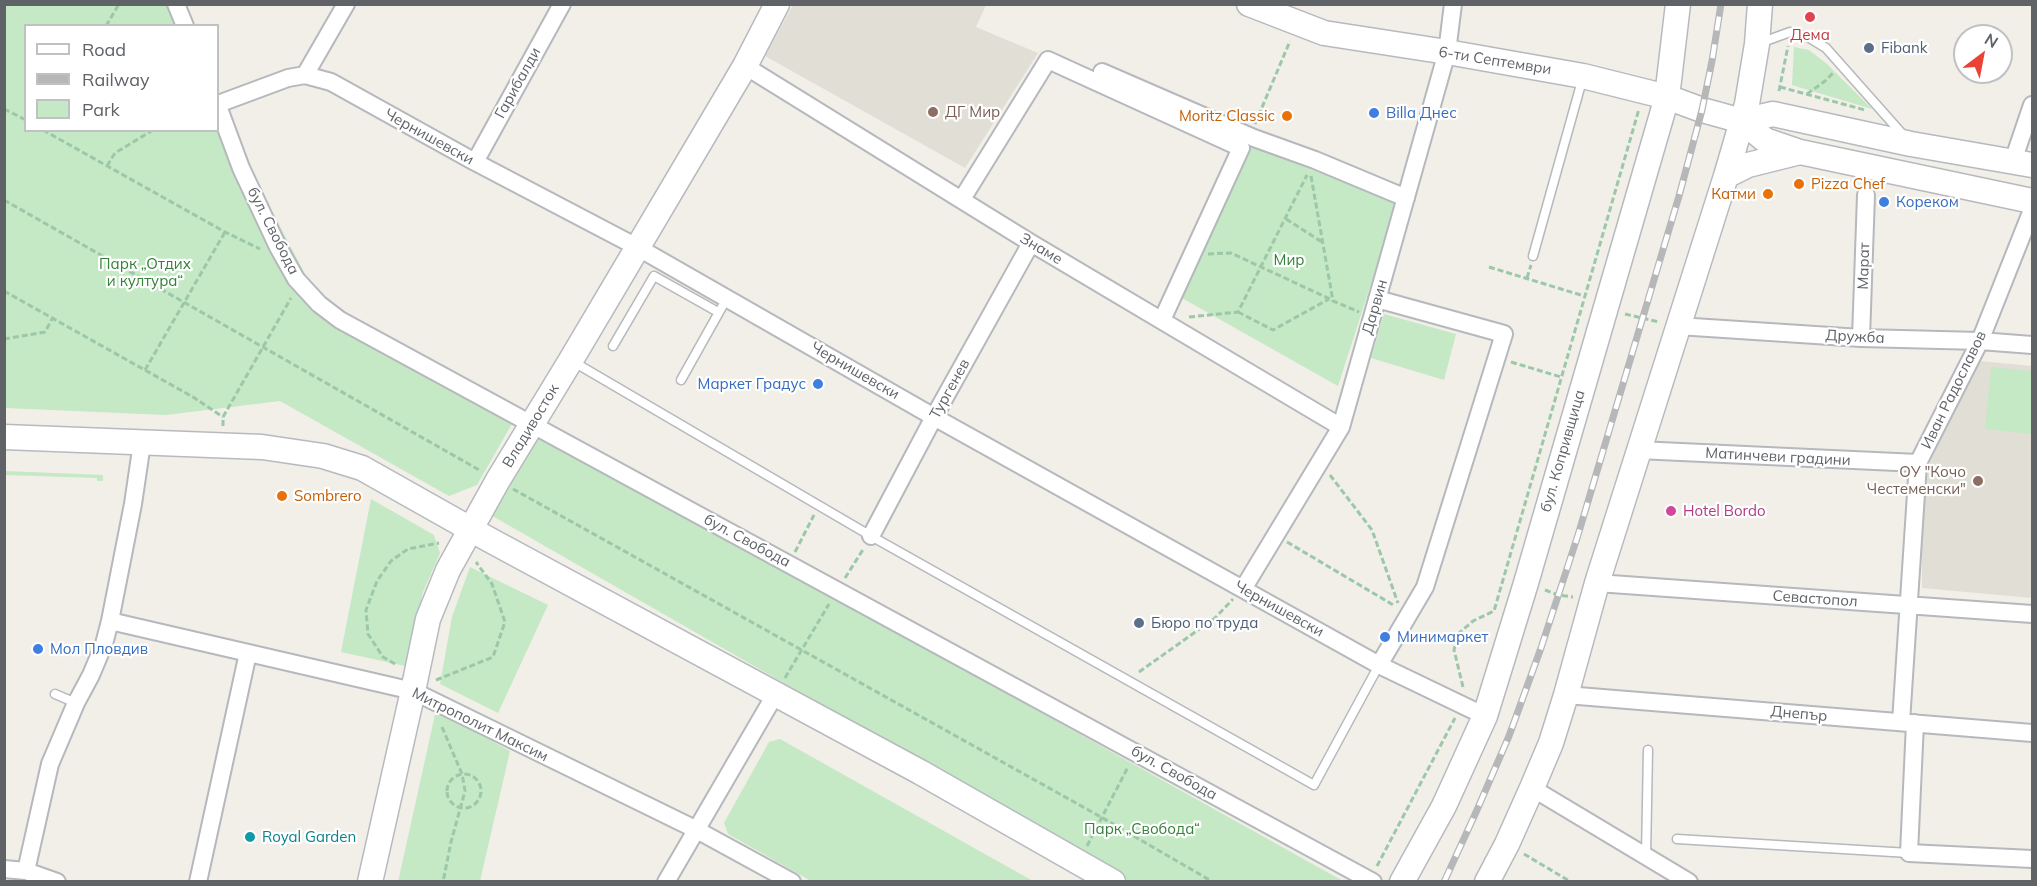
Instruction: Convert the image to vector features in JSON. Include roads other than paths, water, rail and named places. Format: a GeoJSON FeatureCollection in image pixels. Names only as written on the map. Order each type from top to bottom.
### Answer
{"type":"FeatureCollection","features":[{"type":"Feature","properties":{"kind":"street"},"geometry":{"type":"LineString","coordinates":[[176,4],[183,24]]}},
{"type":"Feature","properties":{"kind":"street"},"geometry":{"type":"LineString","coordinates":[[305,75],[346,4]]}},
{"type":"Feature","properties":{"kind":"street","name":"Гарибалди"},"geometry":{"type":"LineString","coordinates":[[475,162],[562,4]]}},
{"type":"Feature","properties":{"kind":"street","name":"Владивосток"},"geometry":{"type":"LineString","coordinates":[[370,882],[428,619],[448,570],[531,424],[745,66],[777,4]]}},
{"type":"Feature","properties":{"kind":"street","name":"6-ти Септември"},"geometry":{"type":"LineString","coordinates":[[1249,4],[1324,33],[1583,75],[1742,121],[1765,140],[1800,152],[2032,201]]}},
{"type":"Feature","properties":{"kind":"street","name":"Дарвин"},"geometry":{"type":"LineString","coordinates":[[1243,589],[1341,427],[1447,52],[1453,4]]}},
{"type":"Feature","properties":{"kind":"street","name":"бул. Копривщица"},"geometry":{"type":"LineString","coordinates":[[1402,882],[1444,806],[1485,716],[1526,583],[1605,308],[1678,4]]}},
{"type":"Feature","properties":{"kind":"street"},"geometry":{"type":"LineString","coordinates":[[1487,882],[1532,788],[1551,743],[1566,695],[1638,450],[1747,104],[1757,44],[1760,4]]}},
{"type":"Feature","properties":{"kind":"street"},"geometry":{"type":"LineString","coordinates":[[1063,55],[1250,136],[1406,198]]}},
{"type":"Feature","properties":{"kind":"street"},"geometry":{"type":"LineString","coordinates":[[962,199],[1048,60],[1241,148],[1162,320]]}},
{"type":"Feature","properties":{"kind":"street","name":"Знаме"},"geometry":{"type":"LineString","coordinates":[[745,66],[1031,243],[1341,427]]}},
{"type":"Feature","properties":{"kind":"street","name":"Чернишевски"},"geometry":{"type":"LineString","coordinates":[[219,105],[288,78],[305,75],[331,81],[475,162],[637,247],[722,305],[934,417],[1379,665],[1485,716]]}},
{"type":"Feature","properties":{"kind":"street"},"geometry":{"type":"LineString","coordinates":[[2023,163],[2032,105]]}},
{"type":"Feature","properties":{"kind":"street","name":"бул. Свобода"},"geometry":{"type":"LineString","coordinates":[[219,108],[241,168],[278,247],[296,279],[319,304],[340,321],[1372,881]]}},
{"type":"Feature","properties":{"kind":"street","name":"6-ти Септември"},"geometry":{"type":"LineString","coordinates":[[1742,121],[1773,114],[1911,144],[2023,163]]}},
{"type":"Feature","properties":{"kind":"street"},"geometry":{"type":"LineString","coordinates":[[1726,176],[1748,165],[1800,152]]}},
{"type":"Feature","properties":{"kind":"street","name":"Марат"},"geometry":{"type":"LineString","coordinates":[[1861,338],[1866,195]]}},
{"type":"Feature","properties":{"kind":"street","name":"Иван Радославов"},"geometry":{"type":"LineString","coordinates":[[1909,853],[1908,605],[1918,463],[1980,341],[2032,210]]}},
{"type":"Feature","properties":{"kind":"street","name":"Тургенев"},"geometry":{"type":"LineString","coordinates":[[871,536],[1031,243]]}},
{"type":"Feature","properties":{"kind":"street"},"geometry":{"type":"LineString","coordinates":[[1377,299],[1504,334],[1425,587],[1379,665]]}},
{"type":"Feature","properties":{"kind":"street","name":"Дружба"},"geometry":{"type":"LineString","coordinates":[[1678,326],[1861,338],[1980,341],[2032,345]]}},
{"type":"Feature","properties":{"kind":"street"},"geometry":{"type":"LineString","coordinates":[[4,437],[262,447],[323,456],[362,468],[770,690],[1113,882]]}},
{"type":"Feature","properties":{"kind":"street"},"geometry":{"type":"LineString","coordinates":[[26,871],[50,764],[104,644],[133,504],[142,443]]}},
{"type":"Feature","properties":{"kind":"street","name":"Матинчеви градини"},"geometry":{"type":"LineString","coordinates":[[1638,450],[1918,463]]}},
{"type":"Feature","properties":{"kind":"street","name":"Севастопол"},"geometry":{"type":"LineString","coordinates":[[1595,592],[1908,605],[2032,614]]}},
{"type":"Feature","properties":{"kind":"street","name":"Митрополит Максим"},"geometry":{"type":"LineString","coordinates":[[110,621],[413,691],[695,829],[792,882]]}},
{"type":"Feature","properties":{"kind":"street"},"geometry":{"type":"LineString","coordinates":[[198,882],[248,653]]}},
{"type":"Feature","properties":{"kind":"street"},"geometry":{"type":"LineString","coordinates":[[666,882],[770,690]]}},
{"type":"Feature","properties":{"kind":"street","name":"Днепър"},"geometry":{"type":"LineString","coordinates":[[1566,695],[2032,733]]}},
{"type":"Feature","properties":{"kind":"street"},"geometry":{"type":"LineString","coordinates":[[1532,788],[1689,882]]}},
{"type":"Feature","properties":{"kind":"street"},"geometry":{"type":"LineString","coordinates":[[1909,853],[2032,859]]}},
{"type":"Feature","properties":{"kind":"street"},"geometry":{"type":"LineString","coordinates":[[4,869],[26,871],[57,882]]}},
{"type":"Feature","properties":{"kind":"lane"},"geometry":{"type":"LineString","coordinates":[[1757,44],[1790,32],[1808,37],[1826,48],[1911,144]]}},
{"type":"Feature","properties":{"kind":"lane"},"geometry":{"type":"LineString","coordinates":[[1533,256],[1583,75]]}},
{"type":"Feature","properties":{"kind":"lane"},"geometry":{"type":"LineString","coordinates":[[613,345],[654,276],[722,305],[681,380]]}},
{"type":"Feature","properties":{"kind":"lane"},"geometry":{"type":"LineString","coordinates":[[571,360],[871,536],[1314,785],[1379,665]]}},
{"type":"Feature","properties":{"kind":"lane"},"geometry":{"type":"LineString","coordinates":[[55,694],[76,703]]}},
{"type":"Feature","properties":{"kind":"lane"},"geometry":{"type":"LineString","coordinates":[[1646,856],[1648,750]]}},
{"type":"Feature","properties":{"kind":"lane"},"geometry":{"type":"LineString","coordinates":[[1677,839],[1909,853]]}},
{"type":"Feature","properties":{"kind":"railway"},"geometry":{"type":"LineString","coordinates":[[1444,882],[1509,736],[1578,535],[1679,196],[1702,110],[1721,4]]}},
{"type":"Feature","properties":{"kind":"place","name":"Дема"},"geometry":{"type":"Point","coordinates":[1810,17]}},
{"type":"Feature","properties":{"kind":"place","name":"Fibank"},"geometry":{"type":"Point","coordinates":[1869,48]}},
{"type":"Feature","properties":{"kind":"place","name":"ДГ Мир"},"geometry":{"type":"Point","coordinates":[933,112]}},
{"type":"Feature","properties":{"kind":"place","name":"Billa Днес"},"geometry":{"type":"Point","coordinates":[1374,113]}},
{"type":"Feature","properties":{"kind":"place","name":"Moritz Classic"},"geometry":{"type":"Point","coordinates":[1287,116]}},
{"type":"Feature","properties":{"kind":"place","name":"Pizza Chef"},"geometry":{"type":"Point","coordinates":[1799,184]}},
{"type":"Feature","properties":{"kind":"place","name":"Катми"},"geometry":{"type":"Point","coordinates":[1768,194]}},
{"type":"Feature","properties":{"kind":"place","name":"Кореком"},"geometry":{"type":"Point","coordinates":[1884,202]}},
{"type":"Feature","properties":{"kind":"place","name":"Маркет Градус"},"geometry":{"type":"Point","coordinates":[818,384]}},
{"type":"Feature","properties":{"kind":"place","name":"ОУ \"Кочо Честеменски\""},"geometry":{"type":"Point","coordinates":[1978,481]}},
{"type":"Feature","properties":{"kind":"place","name":"Sombrero"},"geometry":{"type":"Point","coordinates":[282,496]}},
{"type":"Feature","properties":{"kind":"place","name":"Hotel Bordo"},"geometry":{"type":"Point","coordinates":[1671,511]}},
{"type":"Feature","properties":{"kind":"place","name":"Бюро по труда"},"geometry":{"type":"Point","coordinates":[1139,623]}},
{"type":"Feature","properties":{"kind":"place","name":"Минимаркет"},"geometry":{"type":"Point","coordinates":[1385,637]}},
{"type":"Feature","properties":{"kind":"place","name":"Мол Пловдив"},"geometry":{"type":"Point","coordinates":[38,649]}},
{"type":"Feature","properties":{"kind":"place","name":"Royal Garden"},"geometry":{"type":"Point","coordinates":[250,837]}},
{"type":"Feature","properties":{"kind":"park label","name":"Мир"},"geometry":{"type":"Point","coordinates":[1289,260]}},
{"type":"Feature","properties":{"kind":"park label","name":"Парк „Отдих и култура“"},"geometry":{"type":"Point","coordinates":[145,272]}},
{"type":"Feature","properties":{"kind":"park label","name":"Парк „Свобода“"},"geometry":{"type":"Point","coordinates":[1142,829]}}]}
